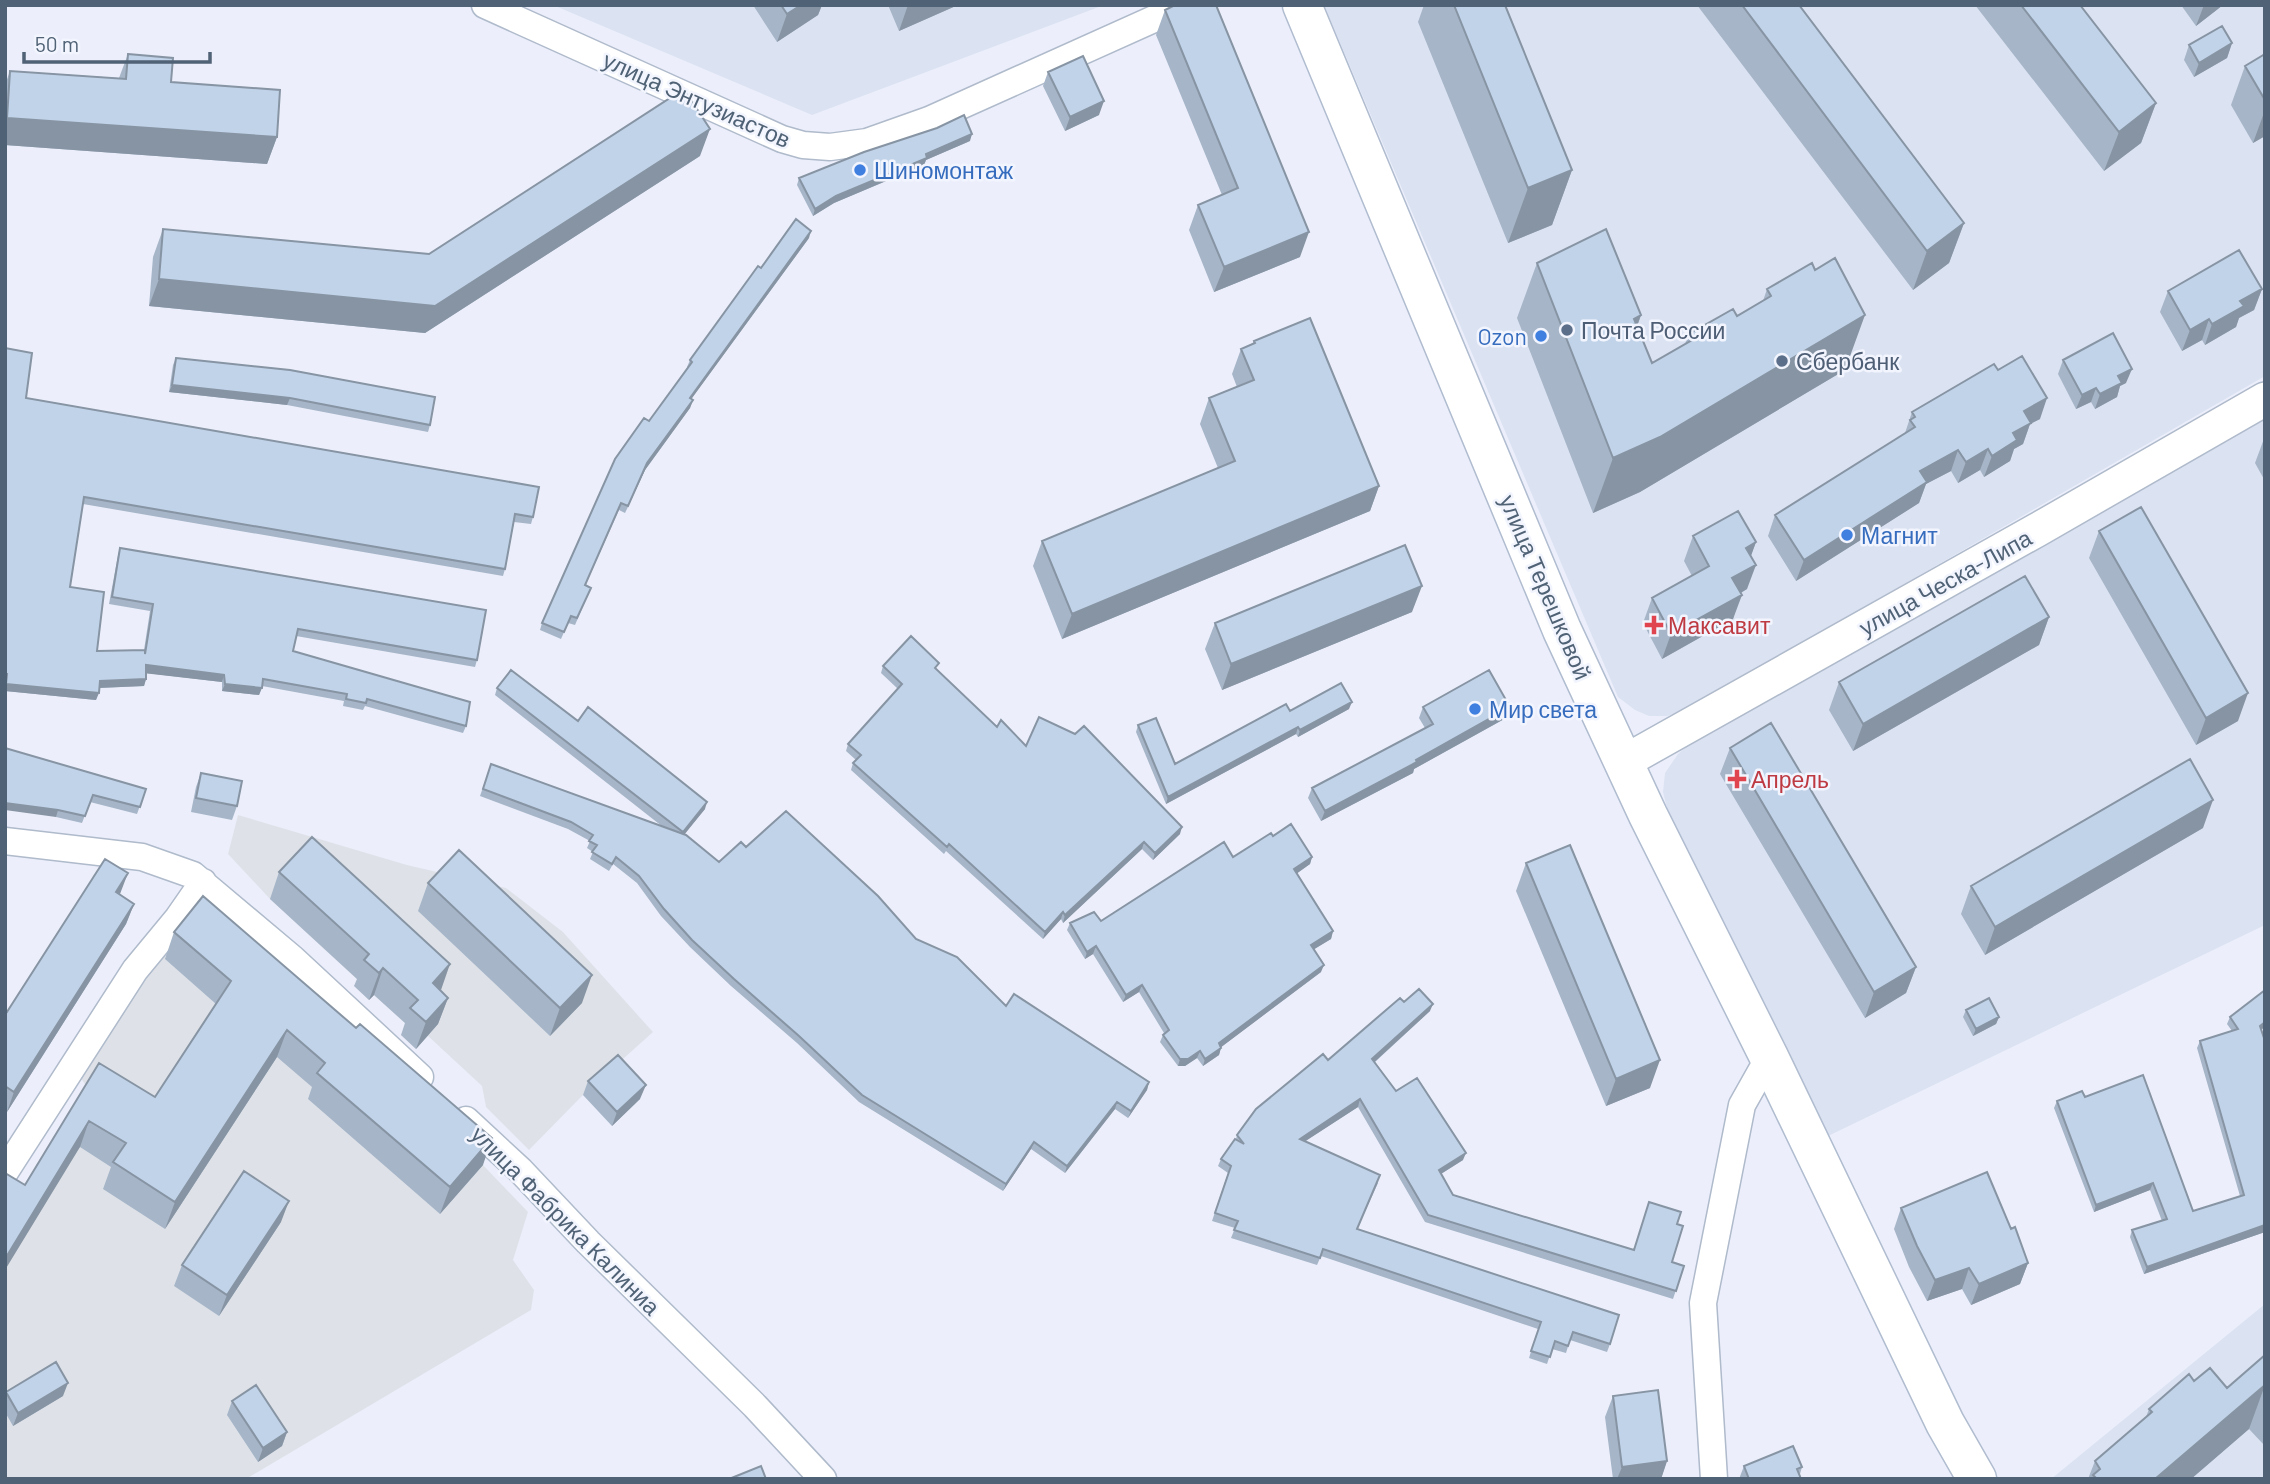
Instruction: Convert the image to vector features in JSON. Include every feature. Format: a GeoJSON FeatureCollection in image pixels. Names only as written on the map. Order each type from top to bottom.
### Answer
{"type":"FeatureCollection","features":[{"type":"Feature","properties":{"kind":"main road","name":"улица Терешковой"},"geometry":{"type":"LineString","coordinates":[[1302,5],[1562,630],[1648,815],[1769,1057],[1945,1423],[1977,1479]]}},
{"type":"Feature","properties":{"kind":"street","name":"улица Энтузиастов"},"geometry":{"type":"LineString","coordinates":[[485,5],[782,139],[803,145],[830,146],[867,142],[929,120],[1185,5]]}},
{"type":"Feature","properties":{"kind":"street","name":"улица Ческа-Липа"},"geometry":{"type":"LineString","coordinates":[[1624,762],[2265,399]]}},
{"type":"Feature","properties":{"kind":"street","name":"улица Фабрика Калиниа"},"geometry":{"type":"LineString","coordinates":[[5,841],[142,857],[193,875],[203,882],[293,959],[520,1170],[588,1242],[755,1406],[823,1479]]}},
{"type":"Feature","properties":{"kind":"street"},"geometry":{"type":"LineString","coordinates":[[5,1172],[135,970],[178,918],[203,882]]}},
{"type":"Feature","properties":{"kind":"street"},"geometry":{"type":"LineString","coordinates":[[1714,1479],[1703,1303],[1742,1105],[1769,1057]]}},
{"type":"Feature","properties":{"kind":"shaded area"},"geometry":{"type":"Polygon","coordinates":[[[553,5],[1104,5],[812,115],[553,5]]]}},
{"type":"Feature","properties":{"kind":"shaded area"},"geometry":{"type":"Polygon","coordinates":[[[1324,5],[2265,5],[2265,376],[1684,711],[1667,716],[1649,716],[1635,710],[1618,697],[1324,5]]]}},
{"type":"Feature","properties":{"kind":"shaded area"},"geometry":{"type":"Polygon","coordinates":[[[2265,413],[2265,925],[1826,1137],[1667,808],[1663,792],[1665,773],[1678,754],[1693,741],[2265,413]]]}},
{"type":"Feature","properties":{"kind":"shaded area"},"geometry":{"type":"Polygon","coordinates":[[[238,815],[407,865],[506,888],[563,932],[653,1032],[583,1095],[529,1150],[486,1107],[482,1086],[428,1036],[416,1049],[401,1035],[408,1026],[374,995],[369,1000],[354,986],[359,981],[270,899],[228,854],[238,815]]]}},
{"type":"Feature","properties":{"kind":"shaded area"},"geometry":{"type":"Polygon","coordinates":[[[188,918],[483,1165],[528,1212],[513,1260],[534,1290],[531,1310],[246,1479],[5,1479],[5,1206],[14,1212],[89,1090],[78,1074],[158,953],[188,918]]]}},
{"type":"Feature","properties":{"kind":"shaded area"},"geometry":{"type":"Polygon","coordinates":[[[2265,1304],[2265,1479],[2051,1479],[2265,1304]]]}},
{"type":"Feature","properties":{"kind":"building"},"geometry":{"type":"Polygon","coordinates":[[[781,5],[801,5],[787,14],[781,5]]]}},
{"type":"Feature","properties":{"kind":"building"},"geometry":{"type":"Polygon","coordinates":[[[1175,5],[1216,5],[1309,232],[1224,267],[1198,205],[1238,188],[1165,10],[1175,5]]]}},
{"type":"Feature","properties":{"kind":"building"},"geometry":{"type":"Polygon","coordinates":[[[1454,5],[1505,5],[1572,170],[1528,188],[1454,5]]]}},
{"type":"Feature","properties":{"kind":"building"},"geometry":{"type":"Polygon","coordinates":[[[1742,5],[1799,5],[1964,223],[1927,251],[1742,5]]]}},
{"type":"Feature","properties":{"kind":"building"},"geometry":{"type":"Polygon","coordinates":[[[2021,5],[2080,5],[2156,103],[2119,132],[2021,5]]]}},
{"type":"Feature","properties":{"kind":"building"},"geometry":{"type":"Polygon","coordinates":[[[2222,26],[2232,43],[2199,63],[2189,45],[2222,26]]]}},
{"type":"Feature","properties":{"kind":"building"},"geometry":{"type":"Polygon","coordinates":[[[128,54],[173,58],[171,82],[280,90],[277,137],[7,118],[10,71],[126,79],[128,54]]]}},
{"type":"Feature","properties":{"kind":"building"},"geometry":{"type":"Polygon","coordinates":[[[2265,54],[2265,100],[2245,66],[2265,54]]]}},
{"type":"Feature","properties":{"kind":"building"},"geometry":{"type":"Polygon","coordinates":[[[1083,56],[1104,101],[1070,117],[1048,72],[1083,56]]]}},
{"type":"Feature","properties":{"kind":"building"},"geometry":{"type":"Polygon","coordinates":[[[684,89],[710,129],[435,306],[159,279],[163,229],[429,254],[684,89]]]}},
{"type":"Feature","properties":{"kind":"building"},"geometry":{"type":"Polygon","coordinates":[[[964,115],[972,134],[926,154],[927,158],[836,196],[815,209],[799,178],[864,152],[937,128],[964,115]]]}},
{"type":"Feature","properties":{"kind":"building"},"geometry":{"type":"Polygon","coordinates":[[[796,219],[811,231],[690,398],[693,400],[647,463],[628,506],[621,503],[585,585],[591,588],[577,618],[571,616],[564,632],[542,623],[615,459],[644,418],[649,421],[758,266],[761,268],[796,219]]]}},
{"type":"Feature","properties":{"kind":"building"},"geometry":{"type":"Polygon","coordinates":[[[1606,229],[1641,315],[1634,319],[1652,363],[1692,340],[1689,334],[1733,309],[1737,316],[1771,296],[1767,289],[1812,263],[1815,270],[1835,258],[1865,315],[1660,437],[1613,458],[1537,263],[1606,229]]]}},
{"type":"Feature","properties":{"kind":"building"},"geometry":{"type":"Polygon","coordinates":[[[2239,250],[2262,289],[2240,301],[2244,306],[2212,324],[2209,319],[2190,330],[2168,291],[2239,250]]]}},
{"type":"Feature","properties":{"kind":"building"},"geometry":{"type":"Polygon","coordinates":[[[1310,318],[1379,486],[1072,614],[1042,541],[1235,461],[1209,398],[1254,380],[1241,349],[1310,318]]]}},
{"type":"Feature","properties":{"kind":"building"},"geometry":{"type":"Polygon","coordinates":[[[2113,333],[2132,369],[2118,376],[2122,383],[2100,394],[2096,388],[2082,395],[2063,360],[2113,333]]]}},
{"type":"Feature","properties":{"kind":"building"},"geometry":{"type":"Polygon","coordinates":[[[5,348],[32,353],[26,398],[539,487],[533,517],[515,514],[505,569],[84,497],[70,587],[104,592],[97,651],[145,650],[145,654],[153,604],[112,597],[120,548],[486,610],[477,660],[298,629],[293,651],[470,702],[466,726],[367,699],[366,703],[346,699],[347,694],[263,679],[262,688],[225,684],[224,675],[146,665],[146,679],[100,681],[99,693],[6,684],[5,348]]]}},
{"type":"Feature","properties":{"kind":"building"},"geometry":{"type":"Polygon","coordinates":[[[2022,356],[2047,398],[2024,411],[2031,423],[2013,433],[2017,440],[1992,456],[1988,449],[1966,462],[1958,450],[1920,471],[1927,482],[1804,560],[1775,515],[1915,427],[1910,420],[1915,417],[1912,412],[1994,364],[1998,370],[2022,356]]]}},
{"type":"Feature","properties":{"kind":"building"},"geometry":{"type":"Polygon","coordinates":[[[176,358],[290,370],[435,397],[430,425],[290,398],[172,385],[176,358]]]}},
{"type":"Feature","properties":{"kind":"building"},"geometry":{"type":"Polygon","coordinates":[[[2141,507],[2248,693],[2206,718],[2099,531],[2141,507]]]}},
{"type":"Feature","properties":{"kind":"building"},"geometry":{"type":"Polygon","coordinates":[[[1738,511],[1756,542],[1746,548],[1756,565],[1732,578],[1742,595],[1671,634],[1652,598],[1709,566],[1693,536],[1738,511]]]}},
{"type":"Feature","properties":{"kind":"building"},"geometry":{"type":"Polygon","coordinates":[[[1405,545],[1422,586],[1231,664],[1215,623],[1405,545]]]}},
{"type":"Feature","properties":{"kind":"building"},"geometry":{"type":"Polygon","coordinates":[[[2025,576],[2049,617],[1863,724],[1839,682],[2025,576]]]}},
{"type":"Feature","properties":{"kind":"building"},"geometry":{"type":"Polygon","coordinates":[[[911,636],[939,663],[935,668],[997,727],[1001,720],[1026,746],[1039,717],[1075,734],[1084,726],[1182,827],[1155,853],[1144,842],[1065,915],[1063,912],[1045,932],[949,844],[947,847],[853,763],[861,755],[848,744],[902,684],[883,666],[911,636]]]}},
{"type":"Feature","properties":{"kind":"building"},"geometry":{"type":"Polygon","coordinates":[[[511,670],[578,721],[588,707],[707,802],[683,832],[497,688],[511,670]]]}},
{"type":"Feature","properties":{"kind":"building"},"geometry":{"type":"Polygon","coordinates":[[[1489,670],[1510,707],[1416,760],[1417,762],[1325,811],[1312,788],[1433,724],[1423,707],[1489,670]]]}},
{"type":"Feature","properties":{"kind":"building"},"geometry":{"type":"Polygon","coordinates":[[[1341,683],[1352,702],[1300,730],[1298,727],[1168,797],[1138,725],[1156,718],[1175,764],[1286,704],[1290,711],[1341,683]]]}},
{"type":"Feature","properties":{"kind":"building"},"geometry":{"type":"Polygon","coordinates":[[[1771,723],[1916,967],[1874,992],[1730,748],[1771,723]]]}},
{"type":"Feature","properties":{"kind":"building"},"geometry":{"type":"Polygon","coordinates":[[[5,748],[146,789],[140,807],[93,795],[85,816],[5,803],[5,748]]]}},
{"type":"Feature","properties":{"kind":"building"},"geometry":{"type":"Polygon","coordinates":[[[2190,759],[2213,800],[1995,927],[1971,886],[2190,759]]]}},
{"type":"Feature","properties":{"kind":"building"},"geometry":{"type":"Polygon","coordinates":[[[491,764],[686,835],[719,862],[741,842],[746,847],[786,811],[878,896],[916,939],[957,957],[1006,1006],[1014,994],[1149,1082],[1131,1111],[1117,1102],[1067,1166],[1034,1142],[1006,1184],[862,1095],[692,940],[639,876],[616,857],[612,864],[592,852],[597,845],[589,841],[593,835],[571,822],[483,789],[491,764]]]}},
{"type":"Feature","properties":{"kind":"building"},"geometry":{"type":"Polygon","coordinates":[[[201,773],[242,781],[237,806],[196,798],[201,773]]]}},
{"type":"Feature","properties":{"kind":"building"},"geometry":{"type":"Polygon","coordinates":[[[1291,824],[1312,857],[1294,869],[1333,931],[1311,945],[1324,965],[1219,1043],[1221,1048],[1205,1059],[1200,1051],[1188,1059],[1180,1059],[1163,1035],[1169,1030],[1142,985],[1126,995],[1096,946],[1087,952],[1070,923],[1094,912],[1101,921],[1224,842],[1233,857],[1291,824]]]}},
{"type":"Feature","properties":{"kind":"building"},"geometry":{"type":"Polygon","coordinates":[[[312,837],[450,964],[433,983],[448,998],[426,1022],[410,1008],[418,1000],[383,968],[379,973],[364,960],[369,954],[279,872],[312,837]]]}},
{"type":"Feature","properties":{"kind":"building"},"geometry":{"type":"Polygon","coordinates":[[[1570,845],[1660,1060],[1616,1079],[1526,863],[1570,845]]]}},
{"type":"Feature","properties":{"kind":"building"},"geometry":{"type":"Polygon","coordinates":[[[459,850],[592,975],[560,1008],[428,883],[459,850]]]}},
{"type":"Feature","properties":{"kind":"building"},"geometry":{"type":"Polygon","coordinates":[[[105,859],[128,873],[116,892],[134,904],[14,1092],[5,1086],[5,1015],[105,859]]]}},
{"type":"Feature","properties":{"kind":"building"},"geometry":{"type":"Polygon","coordinates":[[[203,896],[356,1028],[360,1024],[492,1138],[450,1187],[317,1073],[325,1063],[287,1030],[175,1202],[113,1162],[126,1143],[89,1121],[5,1259],[5,1173],[25,1185],[99,1063],[155,1097],[231,981],[174,932],[203,896]]]}},
{"type":"Feature","properties":{"kind":"building"},"geometry":{"type":"Polygon","coordinates":[[[1419,989],[1433,1004],[1372,1059],[1396,1091],[1417,1078],[1466,1153],[1439,1170],[1453,1195],[1634,1250],[1649,1202],[1681,1212],[1677,1224],[1683,1226],[1672,1262],[1684,1266],[1676,1291],[1428,1215],[1360,1099],[1300,1139],[1380,1175],[1357,1229],[1619,1315],[1610,1344],[1573,1332],[1568,1346],[1555,1341],[1550,1357],[1531,1351],[1541,1322],[1323,1249],[1320,1258],[1234,1230],[1238,1221],[1215,1213],[1231,1166],[1221,1159],[1235,1139],[1244,1144],[1237,1135],[1256,1109],[1323,1054],[1328,1060],[1400,998],[1404,1002],[1419,989]]]}},
{"type":"Feature","properties":{"kind":"building"},"geometry":{"type":"Polygon","coordinates":[[[2265,990],[2265,1022],[2260,1026],[2265,1041],[2265,1225],[2147,1267],[2132,1230],[2167,1219],[2153,1183],[2096,1205],[2057,1101],[2082,1091],[2085,1097],[2143,1075],[2193,1211],[2244,1195],[2200,1041],[2238,1029],[2230,1017],[2265,990]]]}},
{"type":"Feature","properties":{"kind":"building"},"geometry":{"type":"Polygon","coordinates":[[[1989,998],[1999,1017],[1976,1029],[1966,1010],[1989,998]]]}},
{"type":"Feature","properties":{"kind":"building"},"geometry":{"type":"Polygon","coordinates":[[[618,1055],[646,1085],[617,1112],[588,1081],[618,1055]]]}},
{"type":"Feature","properties":{"kind":"building"},"geometry":{"type":"Polygon","coordinates":[[[244,1171],[289,1201],[227,1295],[182,1265],[244,1171]]]}},
{"type":"Feature","properties":{"kind":"building"},"geometry":{"type":"Polygon","coordinates":[[[1987,1172],[2011,1229],[2015,1227],[2028,1263],[1979,1284],[1969,1268],[1935,1280],[1901,1208],[1987,1172]]]}},
{"type":"Feature","properties":{"kind":"building"},"geometry":{"type":"Polygon","coordinates":[[[2265,1355],[2265,1385],[2155,1479],[2097,1479],[2093,1475],[2100,1469],[2095,1461],[2152,1412],[2149,1409],[2189,1374],[2194,1381],[2210,1368],[2227,1388],[2265,1355]]]}},
{"type":"Feature","properties":{"kind":"building"},"geometry":{"type":"Polygon","coordinates":[[[56,1362],[68,1383],[18,1413],[6,1392],[56,1362]]]}},
{"type":"Feature","properties":{"kind":"building"},"geometry":{"type":"Polygon","coordinates":[[[256,1385],[287,1432],[263,1448],[232,1401],[256,1385]]]}},
{"type":"Feature","properties":{"kind":"building"},"geometry":{"type":"Polygon","coordinates":[[[1658,1390],[1667,1461],[1622,1467],[1613,1396],[1658,1390]]]}},
{"type":"Feature","properties":{"kind":"building"},"geometry":{"type":"Polygon","coordinates":[[[1793,1446],[1802,1467],[1797,1469],[1801,1479],[1749,1479],[1744,1466],[1793,1446]]]}},
{"type":"Feature","properties":{"kind":"building"},"geometry":{"type":"Polygon","coordinates":[[[761,1466],[766,1479],[729,1479],[761,1466]]]}},
{"type":"Feature","properties":{"kind":"place","name":"Шиномонтаж"},"geometry":{"type":"Point","coordinates":[860,170]}},
{"type":"Feature","properties":{"kind":"place","name":"Почта России"},"geometry":{"type":"Point","coordinates":[1567,330]}},
{"type":"Feature","properties":{"kind":"place","name":"Ozon"},"geometry":{"type":"Point","coordinates":[1541,336]}},
{"type":"Feature","properties":{"kind":"place","name":"Сбербанк"},"geometry":{"type":"Point","coordinates":[1782,361]}},
{"type":"Feature","properties":{"kind":"place","name":"Магнит"},"geometry":{"type":"Point","coordinates":[1847,535]}},
{"type":"Feature","properties":{"kind":"place","name":"Максавит"},"geometry":{"type":"Point","coordinates":[1654,625]}},
{"type":"Feature","properties":{"kind":"place","name":"Мир света"},"geometry":{"type":"Point","coordinates":[1475,709]}},
{"type":"Feature","properties":{"kind":"place","name":"Апрель"},"geometry":{"type":"Point","coordinates":[1737,779]}}]}
